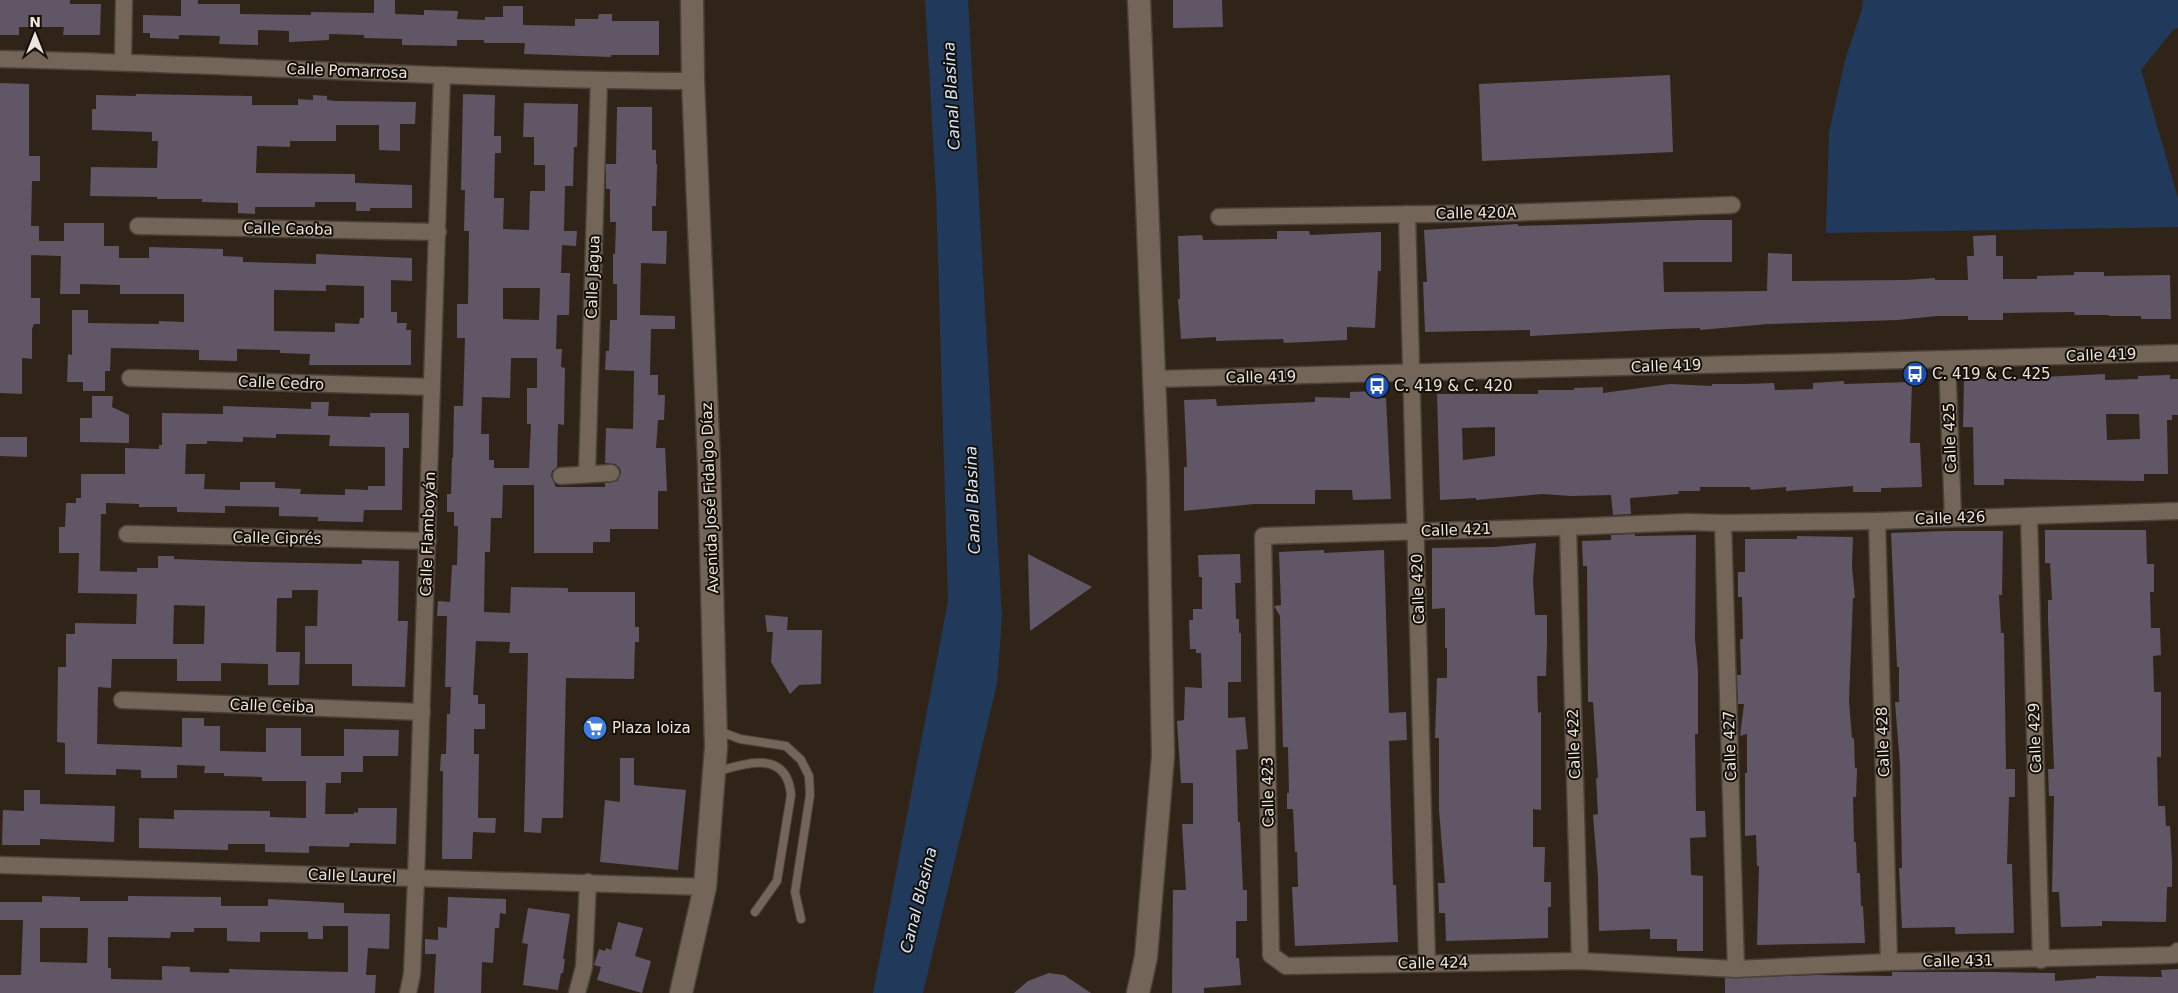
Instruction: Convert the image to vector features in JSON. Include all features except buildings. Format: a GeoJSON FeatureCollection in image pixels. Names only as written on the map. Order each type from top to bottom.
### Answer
{"type":"FeatureCollection","features":[{"type":"Feature","properties":{"kind":"street"},"geometry":{"type":"LineString","coordinates":[[123,62],[124,0]]}},
{"type":"Feature","properties":{"kind":"street","name":"Avenida José Fidalgo Díaz"},"geometry":{"type":"LineString","coordinates":[[681,993],[705,887],[716,730],[709,463],[693,81],[692,0]]}},
{"type":"Feature","properties":{"kind":"street"},"geometry":{"type":"LineString","coordinates":[[1138,993],[1146,957],[1163,756],[1154,379],[1139,0]]}},
{"type":"Feature","properties":{"kind":"street","name":"Calle Pomarrosa"},"geometry":{"type":"LineString","coordinates":[[0,59],[599,80],[693,81]]}},
{"type":"Feature","properties":{"kind":"street","name":"Calle Flamboyán"},"geometry":{"type":"LineString","coordinates":[[408,993],[412,974],[416,878],[442,75]]}},
{"type":"Feature","properties":{"kind":"street","name":"Calle Jagua"},"geometry":{"type":"LineString","coordinates":[[587,473],[599,80]]}},
{"type":"Feature","properties":{"kind":"street","name":"Calle 420A"},"geometry":{"type":"LineString","coordinates":[[1219,217],[1732,205]]}},
{"type":"Feature","properties":{"kind":"street","name":"Calle 420"},"geometry":{"type":"LineString","coordinates":[[1407,214],[1427,963]]}},
{"type":"Feature","properties":{"kind":"street","name":"Calle Caoba"},"geometry":{"type":"LineString","coordinates":[[138,226],[438,232]]}},
{"type":"Feature","properties":{"kind":"street","name":"Calle 419"},"geometry":{"type":"LineString","coordinates":[[1154,379],[2178,353]]}},
{"type":"Feature","properties":{"kind":"street","name":"Calle 425"},"geometry":{"type":"LineString","coordinates":[[1947,359],[1953,518]]}},
{"type":"Feature","properties":{"kind":"street","name":"Calle Cedro"},"geometry":{"type":"LineString","coordinates":[[130,378],[432,387]]}},
{"type":"Feature","properties":{"kind":"street"},"geometry":{"type":"LineString","coordinates":[[561,476],[610,473]]}},
{"type":"Feature","properties":{"kind":"street","name":"Calle 426"},"geometry":{"type":"LineString","coordinates":[[1723,523],[1877,521],[2178,511]]}},
{"type":"Feature","properties":{"kind":"street","name":"Calle 429"},"geometry":{"type":"LineString","coordinates":[[2029,516],[2041,960]]}},
{"type":"Feature","properties":{"kind":"street","name":"Calle 428"},"geometry":{"type":"LineString","coordinates":[[1877,521],[1889,962]]}},
{"type":"Feature","properties":{"kind":"street","name":"Calle 421"},"geometry":{"type":"LineString","coordinates":[[1265,609],[1263,536],[1688,522],[1723,523]]}},
{"type":"Feature","properties":{"kind":"street","name":"Calle 427"},"geometry":{"type":"LineString","coordinates":[[1723,523],[1736,969]]}},
{"type":"Feature","properties":{"kind":"street","name":"Calle 422"},"geometry":{"type":"LineString","coordinates":[[1568,527],[1580,961]]}},
{"type":"Feature","properties":{"kind":"street","name":"Calle Ciprés"},"geometry":{"type":"LineString","coordinates":[[127,534],[428,541]]}},
{"type":"Feature","properties":{"kind":"street","name":"Calle 423"},"geometry":{"type":"LineString","coordinates":[[1265,609],[1271,955],[1286,966]]}},
{"type":"Feature","properties":{"kind":"street","name":"Calle Ceiba"},"geometry":{"type":"LineString","coordinates":[[122,700],[422,712]]}},
{"type":"Feature","properties":{"kind":"street","name":"Calle Laurel"},"geometry":{"type":"LineString","coordinates":[[0,865],[705,887]]}},
{"type":"Feature","properties":{"kind":"street"},"geometry":{"type":"LineString","coordinates":[[576,993],[584,967],[588,882]]}},
{"type":"Feature","properties":{"kind":"street","name":"Calle 431"},"geometry":{"type":"LineString","coordinates":[[1736,969],[1889,962],[2041,960],[2174,955],[2178,951]]}},
{"type":"Feature","properties":{"kind":"street","name":"Calle 424"},"geometry":{"type":"LineString","coordinates":[[1286,966],[1580,961],[1736,969]]}},
{"type":"Feature","properties":{"kind":"lane"},"geometry":{"type":"LineString","coordinates":[[716,730],[740,740],[786,746],[802,760],[809,776],[810,795],[795,892],[801,920]]}},
{"type":"Feature","properties":{"kind":"lane"},"geometry":{"type":"LineString","coordinates":[[714,772],[760,762],[776,765],[785,773],[790,783],[791,794],[777,881],[755,912]]}},
{"type":"Feature","properties":{"kind":"water","name":"Canal Blasina"},"geometry":{"type":"Polygon","coordinates":[[[925,0],[968,0],[1002,618],[997,684],[923,993],[873,993],[948,601],[936,191],[925,0]]]}},
{"type":"Feature","properties":{"kind":"water"},"geometry":{"type":"Polygon","coordinates":[[[1863,0],[2178,0],[2178,28],[2174,29],[2141,70],[2178,198],[2178,227],[1826,233],[1829,132],[1845,60],[1862,9],[1863,0]]]}},
{"type":"Feature","properties":{"kind":"place","name":"C. 419 & C. 425"},"geometry":{"type":"Point","coordinates":[1915,374]}},
{"type":"Feature","properties":{"kind":"place","name":"C. 419 & C. 420"},"geometry":{"type":"Point","coordinates":[1377,386]}},
{"type":"Feature","properties":{"kind":"place","name":"Plaza loiza"},"geometry":{"type":"Point","coordinates":[595,728]}}]}
